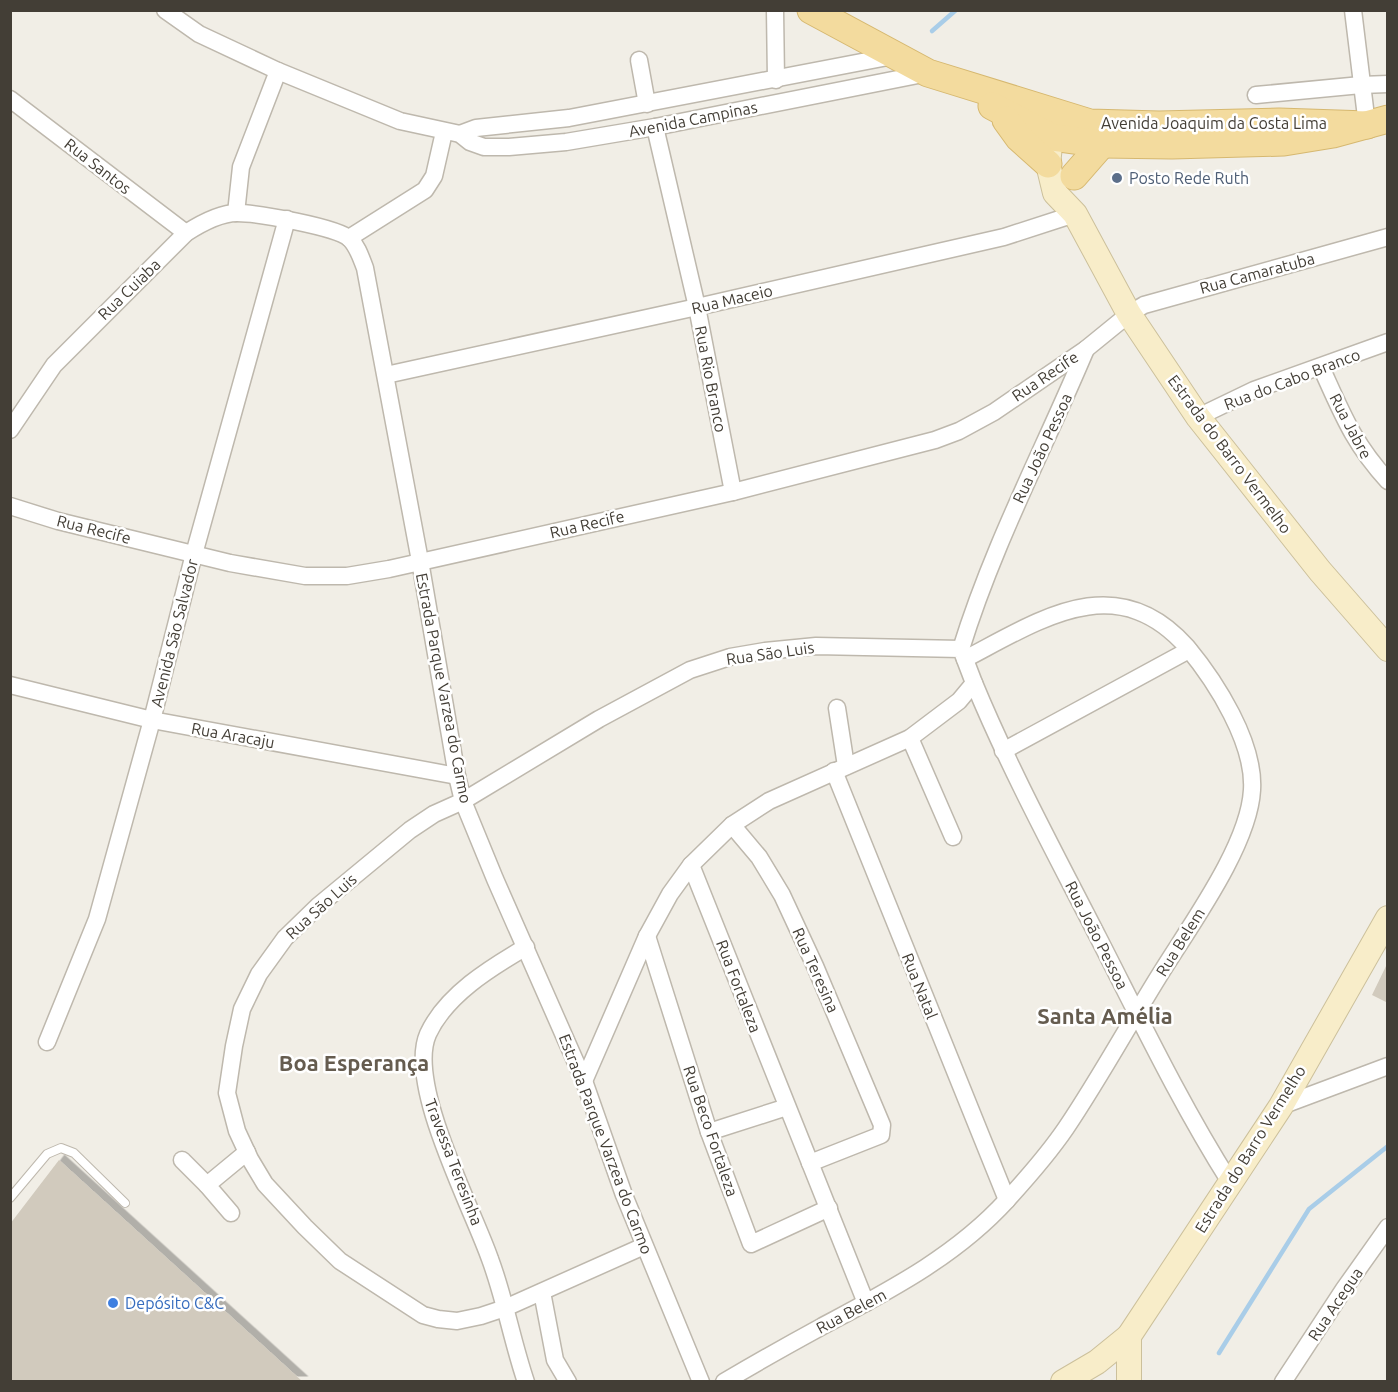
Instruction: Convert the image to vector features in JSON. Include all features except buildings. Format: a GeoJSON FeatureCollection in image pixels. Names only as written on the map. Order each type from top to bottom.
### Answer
{"type":"FeatureCollection","features":[{"type":"Feature","properties":{"kind":"main road","name":"Avenida Joaquim da Costa Lima"},"geometry":{"type":"LineString","coordinates":[[810,10],[927,74],[959,83],[1055,126]]}},
{"type":"Feature","properties":{"kind":"main road","name":"Avenida Joaquim da Costa Lima"},"geometry":{"type":"LineString","coordinates":[[959,83],[998,110],[1092,137],[1158,125],[1377,122]]}},
{"type":"Feature","properties":{"kind":"main road"},"geometry":{"type":"LineString","coordinates":[[998,110],[1019,138],[1048,164]]}},
{"type":"Feature","properties":{"kind":"main road"},"geometry":{"type":"LineString","coordinates":[[1074,176],[1092,137]]}},
{"type":"Feature","properties":{"kind":"street"},"geometry":{"type":"LineString","coordinates":[[165,10],[199,34],[278,71],[241,167],[236,213]]}},
{"type":"Feature","properties":{"kind":"street"},"geometry":{"type":"LineString","coordinates":[[775,10],[776,80]]}},
{"type":"Feature","properties":{"kind":"street"},"geometry":{"type":"LineString","coordinates":[[1353,10],[1361,85],[1377,122]]}},
{"type":"Feature","properties":{"kind":"street","name":"Avenida Campinas"},"geometry":{"type":"LineString","coordinates":[[452,133],[476,128],[569,118],[893,56]]}},
{"type":"Feature","properties":{"kind":"street"},"geometry":{"type":"LineString","coordinates":[[639,60],[647,104]]}},
{"type":"Feature","properties":{"kind":"street","name":"Avenida Campinas"},"geometry":{"type":"LineString","coordinates":[[278,71],[400,121],[452,133],[484,147],[566,142],[927,74]]}},
{"type":"Feature","properties":{"kind":"street"},"geometry":{"type":"LineString","coordinates":[[1256,95],[1388,84]]}},
{"type":"Feature","properties":{"kind":"street","name":"Rua Santos"},"geometry":{"type":"LineString","coordinates":[[10,99],[186,233]]}},
{"type":"Feature","properties":{"kind":"street","name":"Estrada do Barro Vermelho"},"geometry":{"type":"LineString","coordinates":[[1055,126],[1048,164],[1055,193],[1075,214],[1129,314],[1198,417],[1320,571],[1388,649]]}},
{"type":"Feature","properties":{"kind":"street","name":"Rua Rio Branco"},"geometry":{"type":"LineString","coordinates":[[655,127],[697,307],[733,492]]}},
{"type":"Feature","properties":{"kind":"street"},"geometry":{"type":"LineString","coordinates":[[287,219],[349,238],[425,190],[434,176],[452,133]]}},
{"type":"Feature","properties":{"kind":"street","name":"Estrada do Barro Vermelho"},"geometry":{"type":"LineString","coordinates":[[1074,176],[1075,214]]}},
{"type":"Feature","properties":{"kind":"street","name":"Rua Cuiaba"},"geometry":{"type":"LineString","coordinates":[[10,430],[54,365],[186,233],[200,224],[236,213],[287,219]]}},
{"type":"Feature","properties":{"kind":"street","name":"Rua Maceio"},"geometry":{"type":"LineString","coordinates":[[386,375],[1004,237],[1075,214]]}},
{"type":"Feature","properties":{"kind":"street","name":"Avenida São Salvador"},"geometry":{"type":"LineString","coordinates":[[47,1042],[97,920],[152,720],[194,554],[287,219]]}},
{"type":"Feature","properties":{"kind":"street","name":"Rua Camaratuba"},"geometry":{"type":"LineString","coordinates":[[1129,314],[1161,299],[1264,273],[1388,237]]}},
{"type":"Feature","properties":{"kind":"street","name":"Estrada Parque Varzea do Carmo"},"geometry":{"type":"LineString","coordinates":[[349,238],[359,252],[365,268],[463,801],[584,1081],[644,1246],[701,1382]]}},
{"type":"Feature","properties":{"kind":"street","name":"Rua Recife"},"geometry":{"type":"LineString","coordinates":[[10,506],[58,521],[230,563],[305,576],[347,576],[389,570],[420,561],[733,492],[935,440],[959,431],[994,412],[1086,349],[1129,314]]}},
{"type":"Feature","properties":{"kind":"street","name":"Rua do Cabo Branco"},"geometry":{"type":"LineString","coordinates":[[1198,417],[1254,390],[1388,342]]}},
{"type":"Feature","properties":{"kind":"street","name":"Rua João Pessoa"},"geometry":{"type":"LineString","coordinates":[[963,654],[975,602],[1004,531],[1086,349]]}},
{"type":"Feature","properties":{"kind":"street","name":"Rua Jabre"},"geometry":{"type":"LineString","coordinates":[[1321,367],[1353,437],[1374,467],[1387,480]]}},
{"type":"Feature","properties":{"kind":"street","name":"Rua Belem"},"geometry":{"type":"LineString","coordinates":[[724,1382],[912,1278],[960,1245],[1007,1200],[1065,1130],[1216,884],[1241,836],[1249,811],[1252,773],[1240,729],[1226,703],[1189,650],[1173,633],[1157,621],[1136,610],[1119,605],[1076,608],[1043,619],[963,654]]}},
{"type":"Feature","properties":{"kind":"street","name":"Rua São Luis"},"geometry":{"type":"LineString","coordinates":[[644,1246],[506,1308],[457,1321],[423,1316],[340,1261],[265,1184],[237,1131],[227,1094],[242,1009],[259,974],[285,938],[318,906],[410,830],[434,814],[463,801],[599,719],[690,670],[730,657],[816,646],[963,654]]}},
{"type":"Feature","properties":{"kind":"street"},"geometry":{"type":"LineString","coordinates":[[1003,751],[1189,650]]}},
{"type":"Feature","properties":{"kind":"street"},"geometry":{"type":"LineString","coordinates":[[584,1081],[647,936],[670,894],[691,865],[732,825],[768,801],[910,738],[959,701],[974,683],[963,654]]}},
{"type":"Feature","properties":{"kind":"street","name":"Rua João Pessoa"},"geometry":{"type":"LineString","coordinates":[[974,683],[1003,751],[1136,1012],[1230,1182]]}},
{"type":"Feature","properties":{"kind":"street","name":"Rua Aracaju"},"geometry":{"type":"LineString","coordinates":[[10,685],[152,720],[457,776]]}},
{"type":"Feature","properties":{"kind":"street","name":"Rua Natal"},"geometry":{"type":"LineString","coordinates":[[837,708],[840,768],[1007,1200]]}},
{"type":"Feature","properties":{"kind":"street"},"geometry":{"type":"LineString","coordinates":[[910,738],[953,837]]}},
{"type":"Feature","properties":{"kind":"street","name":"Rua Teresina"},"geometry":{"type":"LineString","coordinates":[[732,825],[759,857],[782,895],[815,966],[882,1125],[881,1135],[810,1162]]}},
{"type":"Feature","properties":{"kind":"street","name":"Rua Fortaleza"},"geometry":{"type":"LineString","coordinates":[[691,865],[866,1303]]}},
{"type":"Feature","properties":{"kind":"street","name":"Estrada do Barro Vermelho"},"geometry":{"type":"LineString","coordinates":[[1063,1382],[1097,1362],[1129,1336],[1281,1106],[1388,918]]}},
{"type":"Feature","properties":{"kind":"street","name":"Rua Beco Fortaleza"},"geometry":{"type":"LineString","coordinates":[[647,936],[709,1132],[750,1244],[829,1208]]}},
{"type":"Feature","properties":{"kind":"street","name":"Travessa Teresinha"},"geometry":{"type":"LineString","coordinates":[[526,947],[473,983],[443,1010],[428,1035],[423,1060],[428,1095],[446,1148],[491,1260],[526,1382]]}},
{"type":"Feature","properties":{"kind":"street"},"geometry":{"type":"LineString","coordinates":[[1281,1106],[1388,1066]]}},
{"type":"Feature","properties":{"kind":"street"},"geometry":{"type":"LineString","coordinates":[[709,1132],[787,1107]]}},
{"type":"Feature","properties":{"kind":"street"},"geometry":{"type":"LineString","coordinates":[[207,1185],[247,1152]]}},
{"type":"Feature","properties":{"kind":"street"},"geometry":{"type":"LineString","coordinates":[[182,1160],[231,1213]]}},
{"type":"Feature","properties":{"kind":"street","name":"Rua Acegua"},"geometry":{"type":"LineString","coordinates":[[1283,1382],[1388,1227]]}},
{"type":"Feature","properties":{"kind":"street"},"geometry":{"type":"LineString","coordinates":[[542,1292],[555,1360],[568,1382]]}},
{"type":"Feature","properties":{"kind":"street"},"geometry":{"type":"LineString","coordinates":[[1129,1336],[1129,1382]]}},
{"type":"Feature","properties":{"kind":"lane"},"geometry":{"type":"LineString","coordinates":[[10,1198],[47,1154],[60,1148],[74,1153],[125,1203]]}},
{"type":"Feature","properties":{"kind":"waterway"},"geometry":{"type":"LineString","coordinates":[[932,31],[956,10]]}},
{"type":"Feature","properties":{"kind":"waterway"},"geometry":{"type":"LineString","coordinates":[[1219,1353],[1309,1209],[1388,1146]]}},
{"type":"Feature","properties":{"kind":"place","name":"Posto Rede Ruth"},"geometry":{"type":"Point","coordinates":[1117,178]}},
{"type":"Feature","properties":{"kind":"place","name":"Depósito C&C"},"geometry":{"type":"Point","coordinates":[113,1303]}},
{"type":"Feature","properties":{"kind":"district","name":"Santa Amélia"},"geometry":{"type":"Point","coordinates":[1105,1016]}},
{"type":"Feature","properties":{"kind":"district","name":"Boa Esperança"},"geometry":{"type":"Point","coordinates":[354,1063]}}]}
